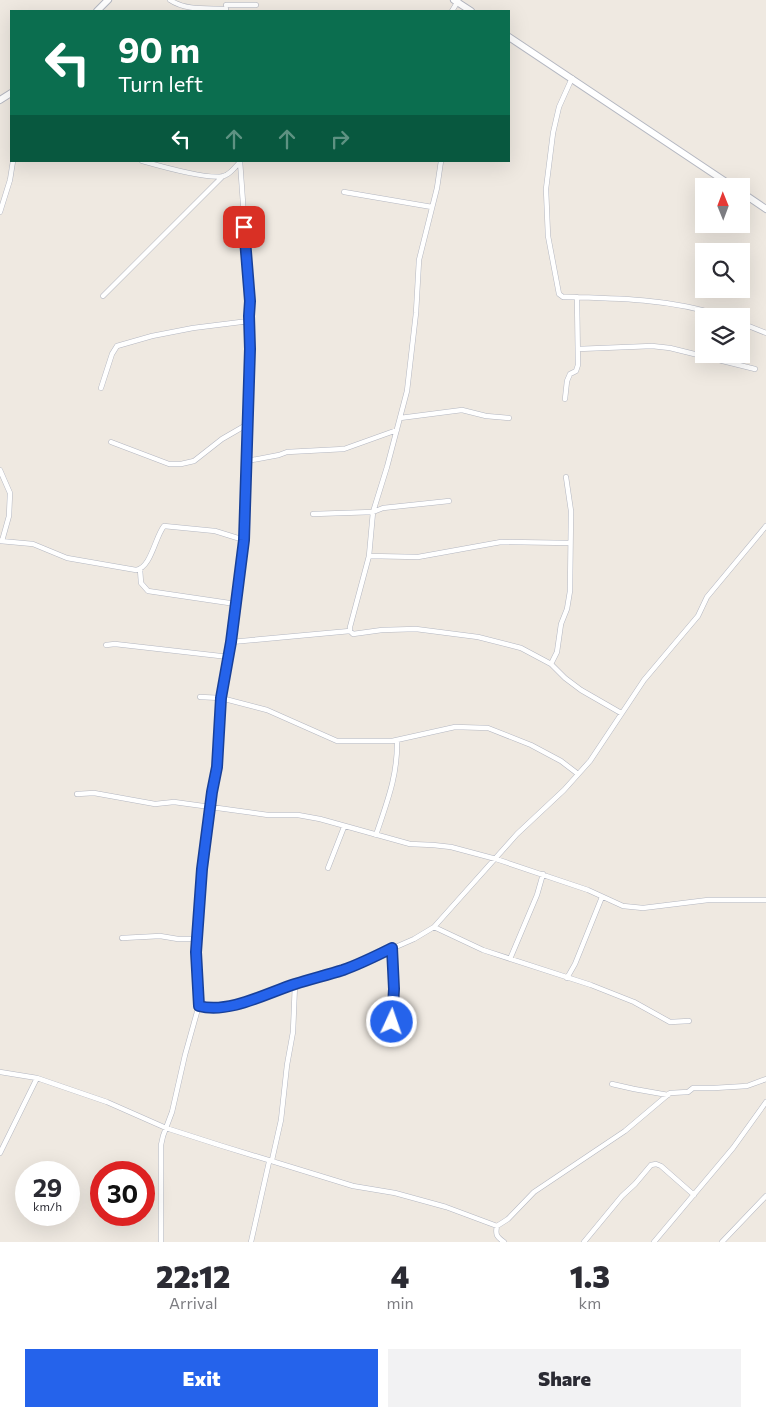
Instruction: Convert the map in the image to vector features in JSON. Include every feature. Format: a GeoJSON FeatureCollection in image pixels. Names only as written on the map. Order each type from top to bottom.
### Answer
{"type":"FeatureCollection","features":[{"type":"Feature","properties":{"kind":"main road"},"geometry":{"type":"LineString","coordinates":[[98,10],[108,0]]}},
{"type":"Feature","properties":{"kind":"main road"},"geometry":{"type":"LineString","coordinates":[[456,1],[470,10]]}},
{"type":"Feature","properties":{"kind":"main road"},"geometry":{"type":"LineString","coordinates":[[510,37],[720,178]]}},
{"type":"Feature","properties":{"kind":"main road"},"geometry":{"type":"LineString","coordinates":[[750,198],[766,209]]}},
{"type":"Feature","properties":{"kind":"street"},"geometry":{"type":"LineString","coordinates":[[170,0],[188,8],[256,5]]}},
{"type":"Feature","properties":{"kind":"street"},"geometry":{"type":"LineString","coordinates":[[572,78],[559,107],[553,133],[546,189],[548,236],[559,294],[563,298],[632,299],[695,310]]}},
{"type":"Feature","properties":{"kind":"street"},"geometry":{"type":"LineString","coordinates":[[0,212],[10,180],[13,162]]}},
{"type":"Feature","properties":{"kind":"street"},"geometry":{"type":"LineString","coordinates":[[146,162],[193,174],[223,176]]}},
{"type":"Feature","properties":{"kind":"street"},"geometry":{"type":"LineString","coordinates":[[104,296],[223,176],[240,162]]}},
{"type":"Feature","properties":{"kind":"street"},"geometry":{"type":"LineString","coordinates":[[162,1242],[161,1145],[172,1112],[199,1006],[196,969],[202,869],[217,767],[221,698],[229,657],[244,540],[250,301],[240,162]]}},
{"type":"Feature","properties":{"kind":"street"},"geometry":{"type":"LineString","coordinates":[[350,631],[369,556],[373,512],[407,391],[411,367],[419,260],[441,162]]}},
{"type":"Feature","properties":{"kind":"street"},"geometry":{"type":"LineString","coordinates":[[344,192],[432,207]]}},
{"type":"Feature","properties":{"kind":"street"},"geometry":{"type":"LineString","coordinates":[[565,399],[567,381],[570,374],[576,372],[578,365],[576,298]]}},
{"type":"Feature","properties":{"kind":"street"},"geometry":{"type":"LineString","coordinates":[[100,388],[112,354],[117,346],[152,336],[193,328],[249,321]]}},
{"type":"Feature","properties":{"kind":"street"},"geometry":{"type":"LineString","coordinates":[[750,326],[766,333]]}},
{"type":"Feature","properties":{"kind":"street"},"geometry":{"type":"LineString","coordinates":[[578,349],[652,346],[693,353],[755,369]]}},
{"type":"Feature","properties":{"kind":"street"},"geometry":{"type":"LineString","coordinates":[[400,418],[462,410],[486,416],[509,418]]}},
{"type":"Feature","properties":{"kind":"street"},"geometry":{"type":"LineString","coordinates":[[110,442],[169,464],[182,464],[194,461],[222,439],[248,424]]}},
{"type":"Feature","properties":{"kind":"street"},"geometry":{"type":"LineString","coordinates":[[247,461],[298,451],[344,449],[397,430]]}},
{"type":"Feature","properties":{"kind":"street"},"geometry":{"type":"LineString","coordinates":[[0,470],[10,493],[9,516],[1,541],[33,544],[67,558],[140,569]]}},
{"type":"Feature","properties":{"kind":"street"},"geometry":{"type":"LineString","coordinates":[[552,664],[557,652],[561,624],[567,608],[570,591],[571,511],[566,477]]}},
{"type":"Feature","properties":{"kind":"street"},"geometry":{"type":"LineString","coordinates":[[313,514],[373,512],[382,508],[450,501]]}},
{"type":"Feature","properties":{"kind":"street"},"geometry":{"type":"LineString","coordinates":[[236,604],[148,591],[141,584],[140,569],[149,557],[164,526],[216,531],[244,540]]}},
{"type":"Feature","properties":{"kind":"street"},"geometry":{"type":"LineString","coordinates":[[199,1006],[232,1005],[343,970],[434,927],[517,834],[564,790],[590,761],[644,680],[698,616],[707,597],[766,526]]}},
{"type":"Feature","properties":{"kind":"street"},"geometry":{"type":"LineString","coordinates":[[369,556],[418,557],[501,542],[570,543]]}},
{"type":"Feature","properties":{"kind":"street"},"geometry":{"type":"LineString","coordinates":[[231,642],[350,631],[353,634],[382,630],[416,629],[478,637],[521,648],[552,664],[565,678],[581,690],[621,713]]}},
{"type":"Feature","properties":{"kind":"street"},"geometry":{"type":"LineString","coordinates":[[106,645],[115,644],[229,657]]}},
{"type":"Feature","properties":{"kind":"street"},"geometry":{"type":"LineString","coordinates":[[200,697],[221,698],[266,710],[337,741],[368,742],[396,740],[455,727],[488,728],[532,745],[561,761],[578,774]]}},
{"type":"Feature","properties":{"kind":"street"},"geometry":{"type":"LineString","coordinates":[[376,835],[393,783],[397,756],[396,740]]}},
{"type":"Feature","properties":{"kind":"street"},"geometry":{"type":"LineString","coordinates":[[77,794],[94,793],[155,804],[174,802],[268,815],[298,815],[320,819],[410,844],[450,847],[496,859],[543,874],[623,906],[637,908],[708,900],[766,900]]}},
{"type":"Feature","properties":{"kind":"street"},"geometry":{"type":"LineString","coordinates":[[328,868],[344,827]]}},
{"type":"Feature","properties":{"kind":"street"},"geometry":{"type":"LineString","coordinates":[[510,959],[537,895],[543,874]]}},
{"type":"Feature","properties":{"kind":"street"},"geometry":{"type":"LineString","coordinates":[[567,978],[575,964],[602,897]]}},
{"type":"Feature","properties":{"kind":"street"},"geometry":{"type":"LineString","coordinates":[[434,927],[483,950],[591,985],[634,1002],[670,1022],[689,1021]]}},
{"type":"Feature","properties":{"kind":"street"},"geometry":{"type":"LineString","coordinates":[[122,938],[160,936],[178,939],[197,939]]}},
{"type":"Feature","properties":{"kind":"street"},"geometry":{"type":"LineString","coordinates":[[392,948],[394,989],[392,1022]]}},
{"type":"Feature","properties":{"kind":"street"},"geometry":{"type":"LineString","coordinates":[[251,1242],[269,1162],[272,1160],[281,1120],[293,1032],[295,984]]}},
{"type":"Feature","properties":{"kind":"street"},"geometry":{"type":"LineString","coordinates":[[0,1072],[38,1078],[107,1102],[166,1128],[353,1186],[395,1193],[446,1208],[496,1226]]}},
{"type":"Feature","properties":{"kind":"street"},"geometry":{"type":"LineString","coordinates":[[0,1153],[38,1078]]}},
{"type":"Feature","properties":{"kind":"street"},"geometry":{"type":"LineString","coordinates":[[496,1226],[508,1219],[519,1206],[545,1184],[626,1131],[668,1095],[675,1092],[688,1092],[693,1088],[747,1086],[766,1079]]}},
{"type":"Feature","properties":{"kind":"street"},"geometry":{"type":"LineString","coordinates":[[612,1084],[668,1095]]}},
{"type":"Feature","properties":{"kind":"street"},"geometry":{"type":"LineString","coordinates":[[654,1242],[733,1148],[766,1102]]}},
{"type":"Feature","properties":{"kind":"street"},"geometry":{"type":"LineString","coordinates":[[584,1242],[622,1196],[651,1165],[661,1166],[694,1195]]}},
{"type":"Feature","properties":{"kind":"street"},"geometry":{"type":"LineString","coordinates":[[722,1242],[766,1196]]}},
{"type":"Feature","properties":{"kind":"street"},"geometry":{"type":"LineString","coordinates":[[496,1226],[497,1238],[504,1242]]}},
{"type":"Feature","properties":{"kind":"route"},"geometry":{"type":"LineString","coordinates":[[244,227],[250,301],[250,392],[244,540],[231,642],[221,698],[217,767],[202,869],[196,952],[199,1006],[232,1005],[258,998],[295,984],[343,970],[392,948],[394,989],[392,1022]]}}]}
